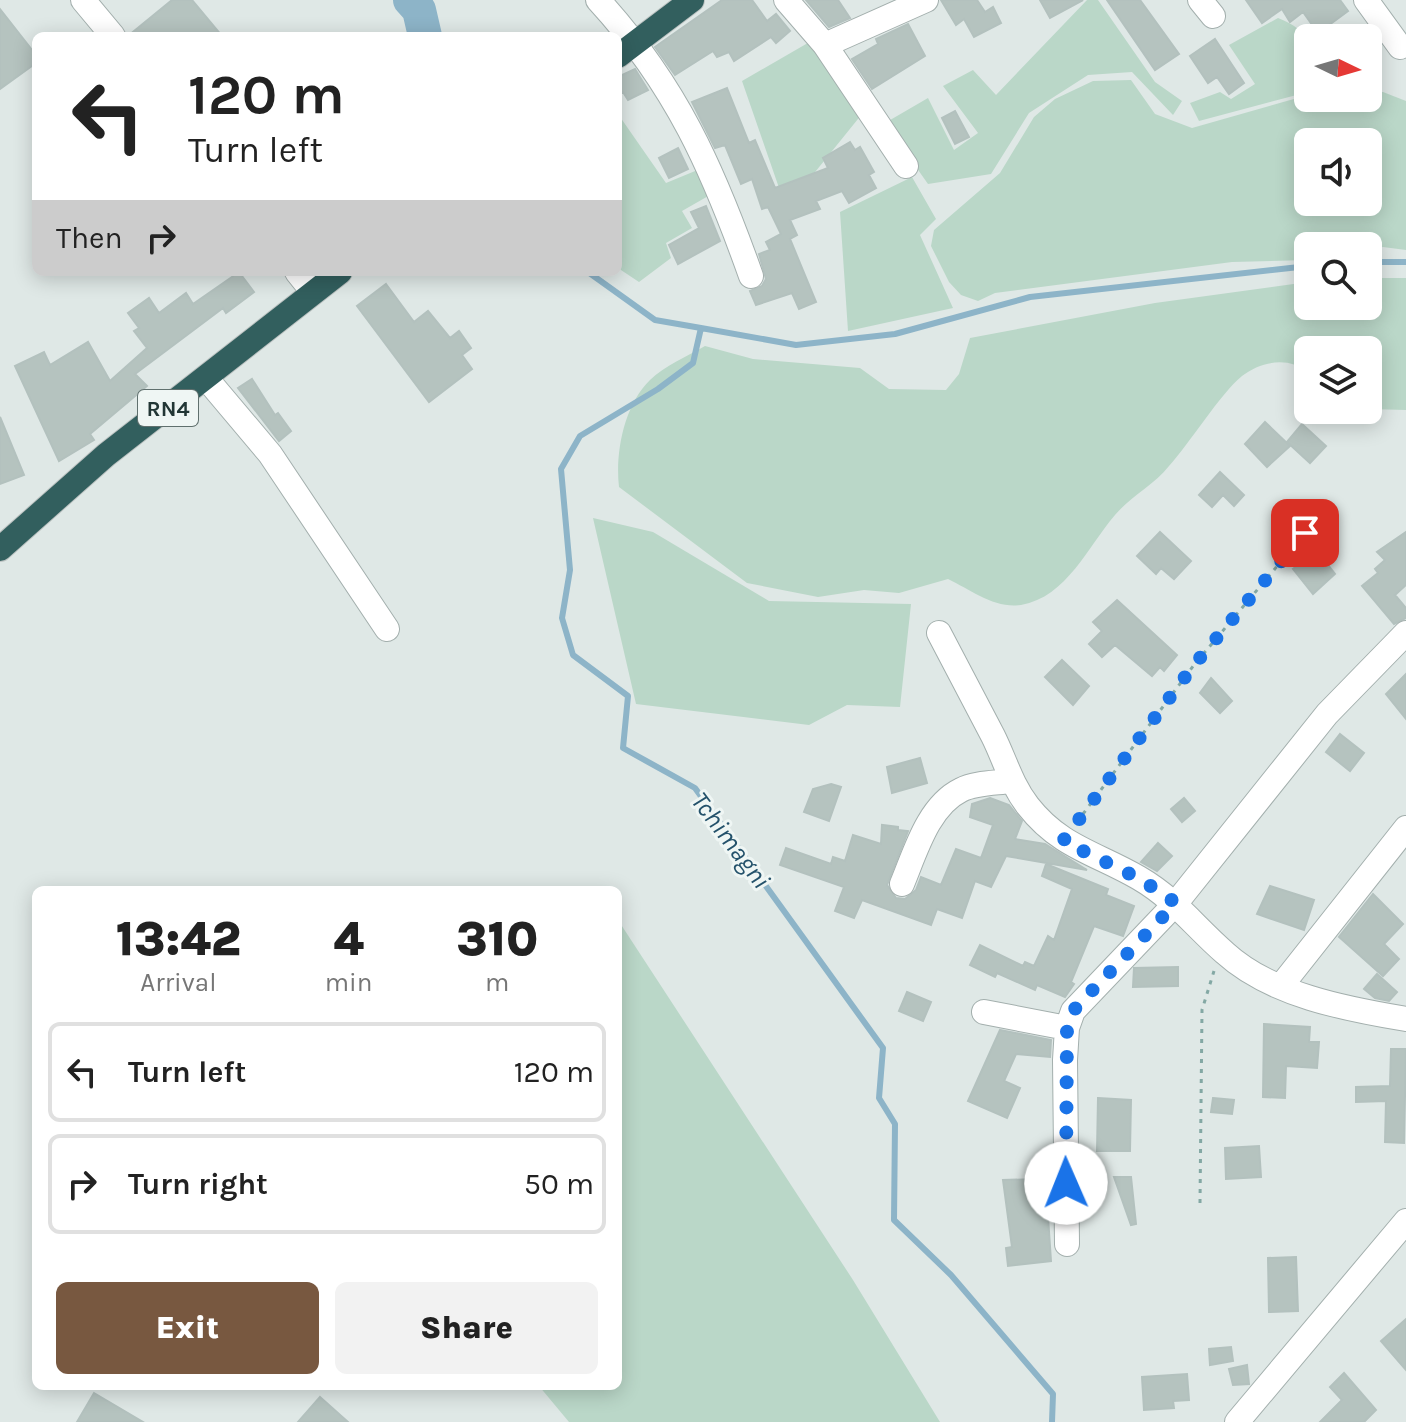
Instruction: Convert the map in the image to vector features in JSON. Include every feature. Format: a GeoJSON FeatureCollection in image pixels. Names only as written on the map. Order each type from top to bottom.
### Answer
{"type":"FeatureCollection","features":[{"type":"Feature","properties":{"kind":"highway"},"geometry":{"type":"LineString","coordinates":[[627,48],[692,0]]}},
{"type":"Feature","properties":{"kind":"highway","name":"RN4"},"geometry":{"type":"LineString","coordinates":[[0,549],[106,455],[335,276]]}},
{"type":"Feature","properties":{"kind":"street"},"geometry":{"type":"LineString","coordinates":[[83,0],[110,32]]}},
{"type":"Feature","properties":{"kind":"street"},"geometry":{"type":"LineString","coordinates":[[598,0],[617,32]]}},
{"type":"Feature","properties":{"kind":"street"},"geometry":{"type":"LineString","coordinates":[[786,0],[825,45],[906,166]]}},
{"type":"Feature","properties":{"kind":"street"},"geometry":{"type":"LineString","coordinates":[[825,45],[926,0]]}},
{"type":"Feature","properties":{"kind":"street"},"geometry":{"type":"LineString","coordinates":[[1366,0],[1400,47]]}},
{"type":"Feature","properties":{"kind":"street"},"geometry":{"type":"LineString","coordinates":[[627,48],[706,157],[751,276]]}},
{"type":"Feature","properties":{"kind":"street"},"geometry":{"type":"LineString","coordinates":[[300,276],[313,292]]}},
{"type":"Feature","properties":{"kind":"street"},"geometry":{"type":"LineString","coordinates":[[206,378],[270,454],[387,629]]}},
{"type":"Feature","properties":{"kind":"street"},"geometry":{"type":"LineString","coordinates":[[939,633],[995,739],[1010,781],[1047,829],[1063,841],[1140,879],[1176,903],[1225,954],[1281,986],[1320,1000],[1406,1019]]}},
{"type":"Feature","properties":{"kind":"street"},"geometry":{"type":"LineString","coordinates":[[1067,1244],[1067,1028],[1073,1011],[1176,903],[1327,714],[1406,633]]}},
{"type":"Feature","properties":{"kind":"street"},"geometry":{"type":"LineString","coordinates":[[902,884],[928,826],[950,796],[964,788],[1010,781]]}},
{"type":"Feature","properties":{"kind":"street"},"geometry":{"type":"LineString","coordinates":[[1281,986],[1406,828]]}},
{"type":"Feature","properties":{"kind":"street"},"geometry":{"type":"LineString","coordinates":[[984,1012],[1067,1028]]}},
{"type":"Feature","properties":{"kind":"street"},"geometry":{"type":"LineString","coordinates":[[1237,1422],[1406,1221]]}},
{"type":"Feature","properties":{"kind":"path"},"geometry":{"type":"LineString","coordinates":[[1063,841],[1194,665],[1305,533]]}},
{"type":"Feature","properties":{"kind":"path"},"geometry":{"type":"LineString","coordinates":[[1200,1203],[1202,1010],[1213,972],[1225,954]]}},
{"type":"Feature","properties":{"kind":"green space"},"geometry":{"type":"Polygon","coordinates":[[[1087,0],[1098,0],[1155,82],[1182,101],[1173,115],[1132,72],[1088,75],[1029,113],[991,174],[928,184],[885,123],[928,98],[954,150],[978,133],[943,86],[973,70],[996,95],[1087,0]]]}},
{"type":"Feature","properties":{"kind":"green space"},"geometry":{"type":"Polygon","coordinates":[[[1278,18],[1294,26],[1294,96],[1199,121],[1190,103],[1220,92],[1231,99],[1255,84],[1229,45],[1278,18]]]}},
{"type":"Feature","properties":{"kind":"green space"},"geometry":{"type":"Polygon","coordinates":[[[813,40],[862,114],[786,208],[742,81],[813,40]]]}},
{"type":"Feature","properties":{"kind":"green space"},"geometry":{"type":"Polygon","coordinates":[[[1131,80],[1155,114],[1192,128],[1294,99],[1294,112],[1382,112],[1382,92],[1406,101],[1406,250],[1382,247],[1382,232],[1294,232],[1294,260],[1232,262],[995,293],[978,301],[961,295],[949,282],[931,246],[934,230],[1000,173],[1034,117],[1055,99],[1093,81],[1131,80]]]}},
{"type":"Feature","properties":{"kind":"green space"},"geometry":{"type":"Polygon","coordinates":[[[622,120],[666,183],[700,169],[710,195],[682,211],[692,228],[666,243],[671,258],[639,282],[622,271],[622,120]]]}},
{"type":"Feature","properties":{"kind":"green space"},"geometry":{"type":"Polygon","coordinates":[[[912,177],[936,219],[920,235],[953,308],[848,331],[840,212],[912,177]]]}},
{"type":"Feature","properties":{"kind":"green space"},"geometry":{"type":"Polygon","coordinates":[[[1382,278],[1406,278],[1406,410],[1382,409],[1382,336],[1294,336],[1294,364],[1275,362],[1242,376],[1224,394],[1163,473],[1115,515],[1064,581],[1037,600],[1021,605],[993,601],[948,579],[899,593],[864,590],[818,597],[747,583],[619,487],[618,459],[623,430],[641,390],[669,366],[705,346],[753,359],[860,368],[889,389],[946,390],[959,374],[970,338],[1155,303],[1294,284],[1294,320],[1382,320],[1382,278]]]}},
{"type":"Feature","properties":{"kind":"green space"},"geometry":{"type":"Polygon","coordinates":[[[593,518],[653,532],[769,601],[911,604],[900,707],[847,705],[809,725],[636,704],[593,518]]]}},
{"type":"Feature","properties":{"kind":"green space"},"geometry":{"type":"Polygon","coordinates":[[[622,926],[853,1280],[940,1422],[569,1422],[542,1390],[622,1390],[622,926]]]}},
{"type":"Feature","properties":{"kind":"building"},"geometry":{"type":"Polygon","coordinates":[[[172,0],[192,0],[219,32],[133,32],[172,0]]]}},
{"type":"Feature","properties":{"kind":"building"},"geometry":{"type":"Polygon","coordinates":[[[722,0],[752,0],[767,21],[776,14],[790,31],[776,43],[771,37],[734,61],[729,52],[717,57],[713,51],[675,75],[655,47],[722,0]]]}},
{"type":"Feature","properties":{"kind":"building"},"geometry":{"type":"Polygon","coordinates":[[[806,0],[838,0],[850,18],[829,27],[806,0]]]}},
{"type":"Feature","properties":{"kind":"building"},"geometry":{"type":"Polygon","coordinates":[[[941,0],[977,0],[985,12],[993,7],[1001,23],[974,37],[964,19],[956,25],[941,0]]]}},
{"type":"Feature","properties":{"kind":"building"},"geometry":{"type":"Polygon","coordinates":[[[1040,0],[1083,0],[1050,18],[1040,0]]]}},
{"type":"Feature","properties":{"kind":"building"},"geometry":{"type":"Polygon","coordinates":[[[1107,0],[1140,0],[1179,54],[1155,70],[1107,0]]]}},
{"type":"Feature","properties":{"kind":"building"},"geometry":{"type":"Polygon","coordinates":[[[1246,0],[1340,0],[1348,11],[1330,24],[1312,24],[1303,12],[1290,22],[1282,9],[1262,23],[1246,0]]]}},
{"type":"Feature","properties":{"kind":"building"},"geometry":{"type":"Polygon","coordinates":[[[0,9],[32,50],[32,66],[0,89],[0,9]]]}},
{"type":"Feature","properties":{"kind":"building"},"geometry":{"type":"Polygon","coordinates":[[[908,24],[925,56],[872,89],[852,59],[878,44],[876,39],[908,24]]]}},
{"type":"Feature","properties":{"kind":"building"},"geometry":{"type":"Polygon","coordinates":[[[1215,39],[1244,83],[1229,94],[1217,77],[1208,83],[1190,56],[1215,39]]]}},
{"type":"Feature","properties":{"kind":"building"},"geometry":{"type":"Polygon","coordinates":[[[635,69],[648,90],[628,100],[622,93],[622,75],[635,69]]]}},
{"type":"Feature","properties":{"kind":"building"},"geometry":{"type":"Polygon","coordinates":[[[727,88],[749,143],[755,140],[775,188],[828,168],[823,158],[850,142],[855,150],[860,147],[874,172],[869,175],[876,188],[849,203],[842,191],[816,201],[820,209],[790,220],[797,235],[790,239],[816,302],[799,309],[792,293],[756,305],[750,291],[762,286],[766,279],[759,254],[770,250],[766,242],[781,234],[768,207],[762,209],[752,179],[741,184],[725,145],[715,148],[692,102],[727,88]]]}},
{"type":"Feature","properties":{"kind":"building"},"geometry":{"type":"Polygon","coordinates":[[[955,111],[969,137],[955,144],[942,118],[955,111]]]}},
{"type":"Feature","properties":{"kind":"building"},"geometry":{"type":"Polygon","coordinates":[[[678,148],[688,169],[669,178],[659,158],[678,148]]]}},
{"type":"Feature","properties":{"kind":"building"},"geometry":{"type":"Polygon","coordinates":[[[706,206],[720,241],[678,264],[669,245],[699,228],[691,212],[706,206]]]}},
{"type":"Feature","properties":{"kind":"building"},"geometry":{"type":"Polygon","coordinates":[[[233,276],[242,276],[254,292],[226,313],[223,308],[135,374],[147,386],[90,434],[94,440],[59,461],[15,366],[44,352],[50,365],[88,342],[110,381],[147,348],[134,331],[139,328],[128,313],[149,298],[159,313],[186,293],[193,304],[233,276]]]}},
{"type":"Feature","properties":{"kind":"building"},"geometry":{"type":"Polygon","coordinates":[[[386,284],[414,322],[428,311],[450,338],[459,331],[471,348],[462,355],[472,369],[429,402],[357,306],[386,284]]]}},
{"type":"Feature","properties":{"kind":"building"},"geometry":{"type":"Polygon","coordinates":[[[252,379],[275,415],[278,413],[291,431],[279,441],[238,388],[252,379]]]}},
{"type":"Feature","properties":{"kind":"building"},"geometry":{"type":"Polygon","coordinates":[[[0,417],[24,475],[0,484],[0,417]]]}},
{"type":"Feature","properties":{"kind":"building"},"geometry":{"type":"Polygon","coordinates":[[[1265,422],[1290,446],[1267,467],[1245,444],[1265,422]]]}},
{"type":"Feature","properties":{"kind":"building"},"geometry":{"type":"Polygon","coordinates":[[[1302,424],[1326,446],[1310,463],[1287,442],[1302,424]]]}},
{"type":"Feature","properties":{"kind":"building"},"geometry":{"type":"Polygon","coordinates":[[[1220,472],[1244,495],[1234,506],[1223,495],[1212,507],[1199,495],[1220,472]]]}},
{"type":"Feature","properties":{"kind":"building"},"geometry":{"type":"Polygon","coordinates":[[[1160,532],[1191,561],[1174,579],[1161,568],[1156,574],[1137,556],[1160,532]]]}},
{"type":"Feature","properties":{"kind":"building"},"geometry":{"type":"Polygon","coordinates":[[[1406,532],[1406,585],[1395,595],[1406,608],[1406,618],[1394,624],[1362,586],[1378,573],[1375,569],[1385,560],[1377,552],[1406,532]]]}},
{"type":"Feature","properties":{"kind":"building"},"geometry":{"type":"Polygon","coordinates":[[[1306,537],[1335,574],[1313,594],[1293,569],[1305,560],[1295,547],[1306,537]]]}},
{"type":"Feature","properties":{"kind":"building"},"geometry":{"type":"Polygon","coordinates":[[[1117,600],[1177,655],[1164,671],[1160,667],[1152,676],[1115,645],[1102,657],[1089,644],[1102,631],[1093,622],[1117,600]]]}},
{"type":"Feature","properties":{"kind":"building"},"geometry":{"type":"Polygon","coordinates":[[[1062,660],[1089,686],[1073,705],[1045,677],[1062,660]]]}},
{"type":"Feature","properties":{"kind":"building"},"geometry":{"type":"Polygon","coordinates":[[[1406,674],[1406,719],[1386,694],[1406,674]]]}},
{"type":"Feature","properties":{"kind":"building"},"geometry":{"type":"Polygon","coordinates":[[[1211,678],[1232,701],[1220,713],[1200,693],[1211,678]]]}},
{"type":"Feature","properties":{"kind":"building"},"geometry":{"type":"Polygon","coordinates":[[[1340,734],[1364,753],[1350,771],[1326,752],[1340,734]]]}},
{"type":"Feature","properties":{"kind":"building"},"geometry":{"type":"Polygon","coordinates":[[[920,758],[927,783],[892,793],[887,767],[920,758]]]}},
{"type":"Feature","properties":{"kind":"building"},"geometry":{"type":"Polygon","coordinates":[[[831,784],[841,787],[829,821],[804,812],[813,789],[831,784]]]}},
{"type":"Feature","properties":{"kind":"building"},"geometry":{"type":"Polygon","coordinates":[[[990,798],[1009,805],[1022,821],[1015,839],[1045,844],[1087,870],[1006,856],[991,887],[975,881],[962,918],[937,909],[931,925],[862,900],[854,918],[835,911],[844,887],[780,865],[786,848],[831,864],[833,857],[845,861],[853,835],[881,844],[882,825],[898,827],[898,830],[908,831],[887,885],[896,898],[905,899],[916,890],[921,877],[941,885],[956,849],[981,858],[993,825],[970,817],[972,804],[990,798]]]}},
{"type":"Feature","properties":{"kind":"building"},"geometry":{"type":"Polygon","coordinates":[[[1184,798],[1195,811],[1182,822],[1171,809],[1184,798]]]}},
{"type":"Feature","properties":{"kind":"building"},"geometry":{"type":"Polygon","coordinates":[[[1158,843],[1172,856],[1157,871],[1141,862],[1158,843]]]}},
{"type":"Feature","properties":{"kind":"building"},"geometry":{"type":"Polygon","coordinates":[[[1046,864],[1108,889],[1106,895],[1134,906],[1123,936],[1094,926],[1071,982],[1074,984],[1065,997],[1037,985],[1035,990],[997,973],[995,977],[970,965],[980,945],[1023,966],[1025,962],[1034,966],[1048,936],[1054,940],[1072,889],[1042,876],[1046,864]]]}},
{"type":"Feature","properties":{"kind":"building"},"geometry":{"type":"Polygon","coordinates":[[[1270,886],[1314,900],[1304,930],[1257,914],[1270,886]]]}},
{"type":"Feature","properties":{"kind":"building"},"geometry":{"type":"Polygon","coordinates":[[[1373,894],[1403,924],[1384,944],[1399,959],[1383,976],[1339,937],[1373,894]]]}},
{"type":"Feature","properties":{"kind":"building"},"geometry":{"type":"Polygon","coordinates":[[[1178,967],[1178,986],[1133,987],[1134,968],[1178,967]]]}},
{"type":"Feature","properties":{"kind":"building"},"geometry":{"type":"Polygon","coordinates":[[[1377,974],[1397,992],[1389,1001],[1375,998],[1364,989],[1377,974]]]}},
{"type":"Feature","properties":{"kind":"building"},"geometry":{"type":"Polygon","coordinates":[[[907,992],[931,1002],[923,1021],[899,1011],[907,992]]]}},
{"type":"Feature","properties":{"kind":"building"},"geometry":{"type":"Polygon","coordinates":[[[1264,1024],[1310,1027],[1309,1042],[1319,1042],[1317,1068],[1286,1066],[1285,1098],[1263,1097],[1264,1024]]]}},
{"type":"Feature","properties":{"kind":"building"},"geometry":{"type":"Polygon","coordinates":[[[1000,1030],[1051,1040],[1050,1057],[1016,1054],[1004,1081],[1020,1088],[1007,1118],[968,1101],[1000,1030]]]}},
{"type":"Feature","properties":{"kind":"building"},"geometry":{"type":"Polygon","coordinates":[[[1391,1049],[1406,1049],[1404,1143],[1385,1142],[1386,1101],[1356,1102],[1356,1087],[1390,1086],[1391,1049]]]}},
{"type":"Feature","properties":{"kind":"building"},"geometry":{"type":"Polygon","coordinates":[[[1098,1098],[1131,1100],[1130,1151],[1097,1151],[1098,1098]]]}},
{"type":"Feature","properties":{"kind":"building"},"geometry":{"type":"Polygon","coordinates":[[[1213,1098],[1234,1100],[1232,1114],[1211,1112],[1213,1098]]]}},
{"type":"Feature","properties":{"kind":"building"},"geometry":{"type":"Polygon","coordinates":[[[1259,1146],[1261,1177],[1226,1179],[1225,1148],[1259,1146]]]}},
{"type":"Feature","properties":{"kind":"building"},"geometry":{"type":"Polygon","coordinates":[[[1114,1177],[1131,1177],[1136,1224],[1131,1225],[1114,1177]]]}},
{"type":"Feature","properties":{"kind":"building"},"geometry":{"type":"Polygon","coordinates":[[[1038,1179],[1038,1203],[1047,1202],[1051,1261],[1008,1266],[1006,1248],[1012,1247],[1003,1180],[1038,1179]]]}},
{"type":"Feature","properties":{"kind":"building"},"geometry":{"type":"Polygon","coordinates":[[[1296,1257],[1298,1311],[1269,1312],[1268,1258],[1296,1257]]]}},
{"type":"Feature","properties":{"kind":"building"},"geometry":{"type":"Polygon","coordinates":[[[1406,1319],[1406,1370],[1381,1341],[1406,1319]]]}},
{"type":"Feature","properties":{"kind":"building"},"geometry":{"type":"Polygon","coordinates":[[[1231,1347],[1233,1361],[1210,1365],[1209,1349],[1231,1347]]]}},
{"type":"Feature","properties":{"kind":"building"},"geometry":{"type":"Polygon","coordinates":[[[1247,1365],[1249,1384],[1233,1385],[1229,1369],[1247,1365]]]}},
{"type":"Feature","properties":{"kind":"building"},"geometry":{"type":"Polygon","coordinates":[[[1344,1373],[1376,1410],[1364,1422],[1320,1422],[1342,1400],[1330,1387],[1344,1373]]]}},
{"type":"Feature","properties":{"kind":"building"},"geometry":{"type":"Polygon","coordinates":[[[1187,1374],[1189,1400],[1173,1401],[1174,1408],[1144,1410],[1142,1377],[1187,1374]]]}},
{"type":"Feature","properties":{"kind":"building"},"geometry":{"type":"Polygon","coordinates":[[[94,1393],[143,1422],[77,1422],[94,1393]]]}},
{"type":"Feature","properties":{"kind":"building"},"geometry":{"type":"Polygon","coordinates":[[[320,1397],[348,1422],[298,1422],[320,1397]]]}},
{"type":"Feature","properties":{"kind":"waterway","name":"Tchimagni"},"geometry":{"type":"LineString","coordinates":[[410,0],[419,10],[424,32]]}},
{"type":"Feature","properties":{"kind":"waterway"},"geometry":{"type":"LineString","coordinates":[[1382,262],[1406,262]]}},
{"type":"Feature","properties":{"kind":"waterway"},"geometry":{"type":"LineString","coordinates":[[701,328],[796,345],[895,334],[1030,297],[1294,268]]}},
{"type":"Feature","properties":{"kind":"waterway","name":"Tchimagni"},"geometry":{"type":"LineString","coordinates":[[594,276],[655,320],[701,328],[693,363],[658,389],[580,436],[561,469],[570,570],[562,618],[573,655],[628,696],[623,748],[695,788],[883,1048],[879,1098],[895,1124],[894,1220],[951,1275],[1053,1394],[1052,1422]]}},
{"type":"Feature","properties":{"kind":"route"},"geometry":{"type":"LineString","coordinates":[[1066,1183],[1065,1060],[1067,1028],[1073,1011],[1176,903],[1140,879],[1063,841],[1194,665],[1305,533]]}}]}
